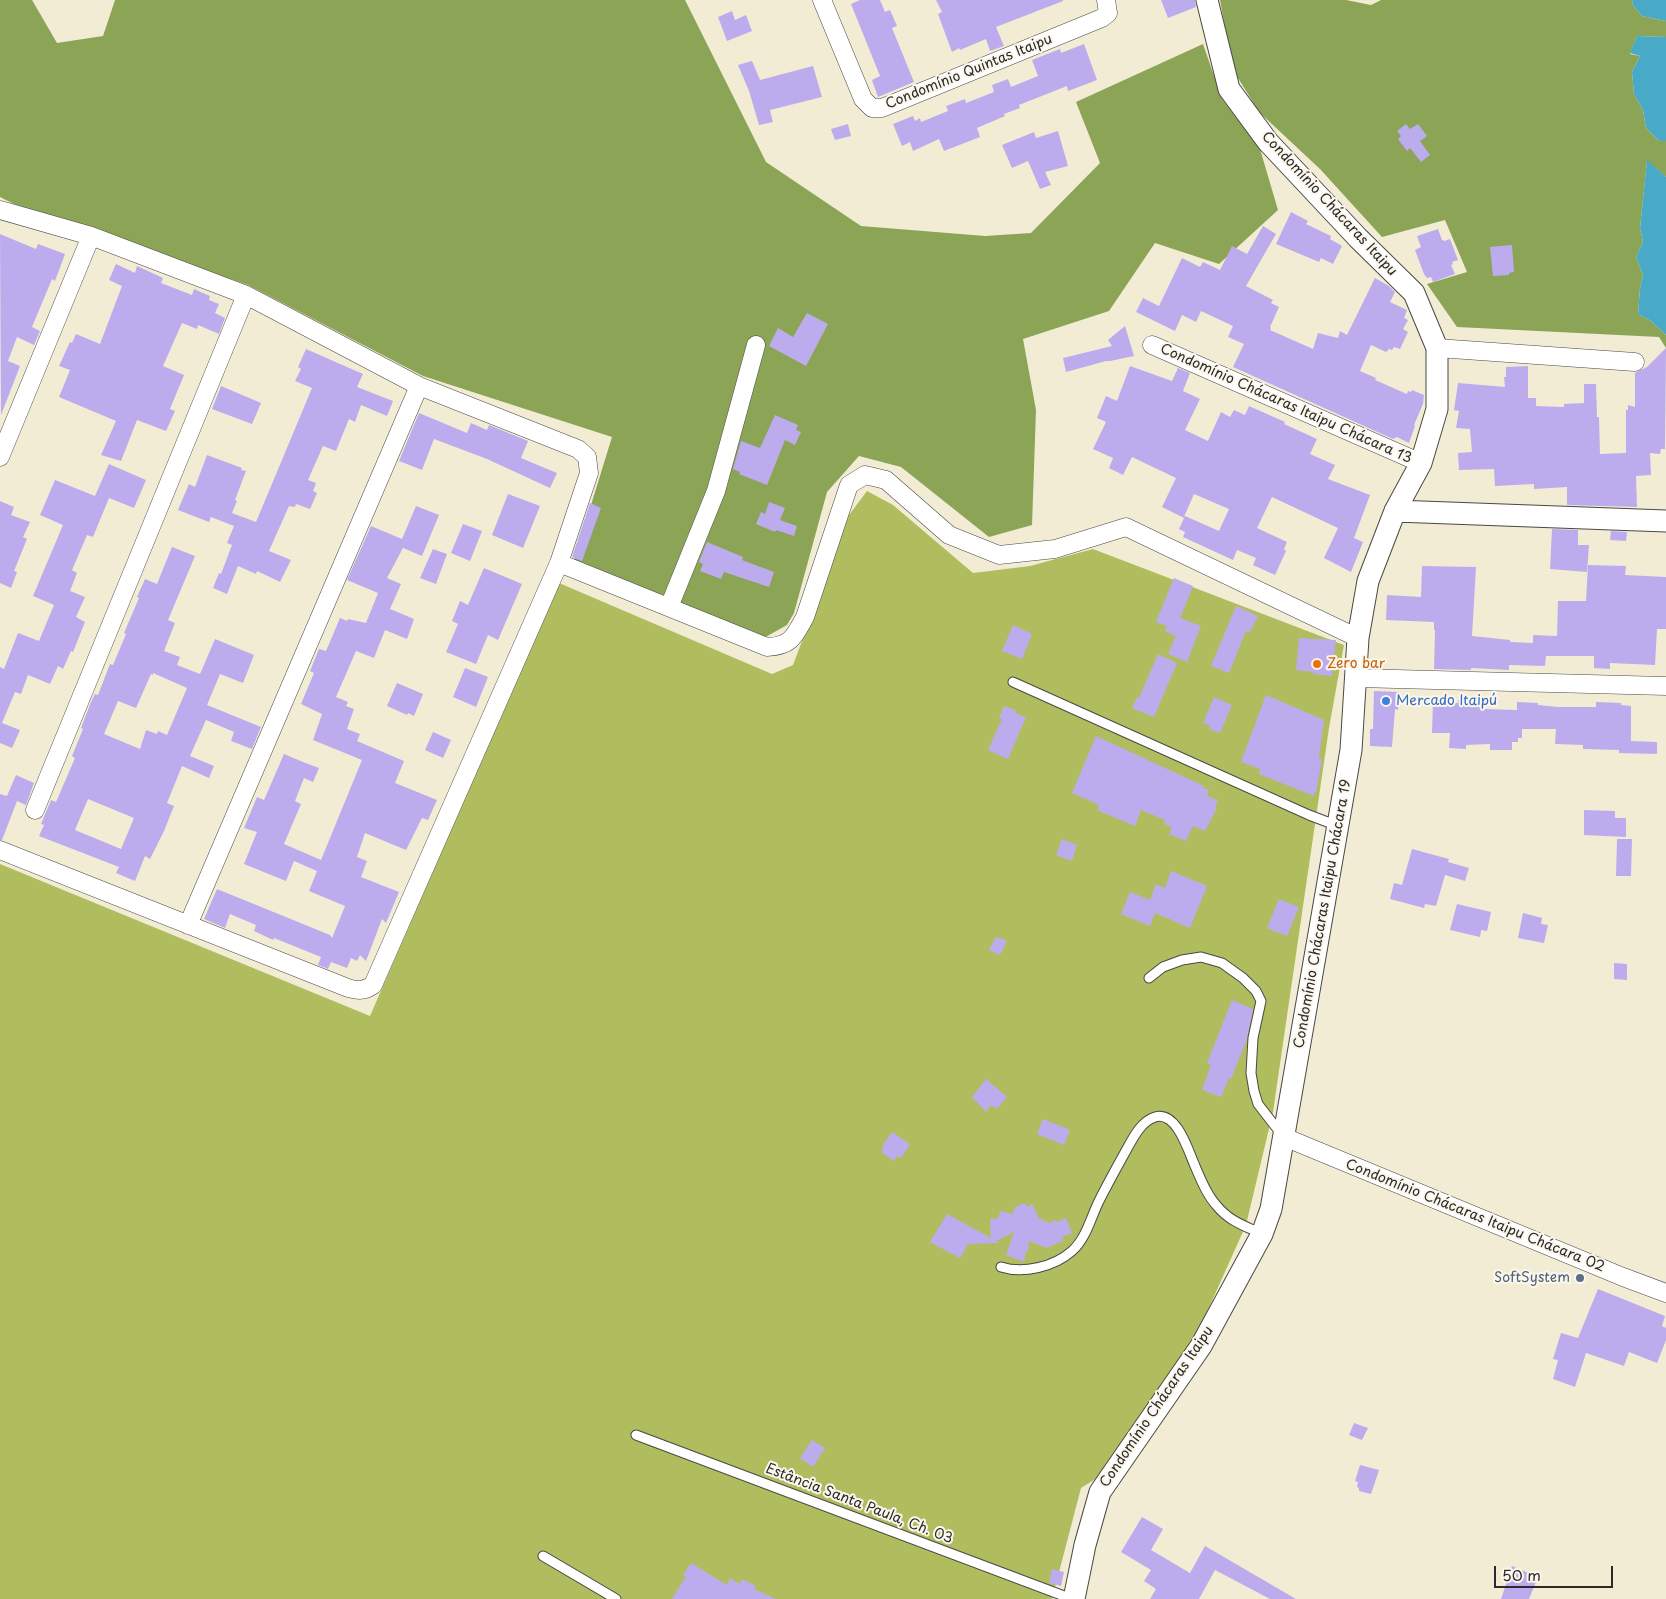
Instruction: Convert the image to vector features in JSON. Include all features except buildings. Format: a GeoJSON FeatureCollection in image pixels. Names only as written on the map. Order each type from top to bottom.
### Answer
{"type":"FeatureCollection","features":[{"type":"Feature","properties":{"kind":"street","name":"Condomínio Quintas Itaipu"},"geometry":{"type":"LineString","coordinates":[[822,0],[863,99],[872,108],[882,108],[1102,18],[1108,13],[1106,0]]}},
{"type":"Feature","properties":{"kind":"street","name":"Condomínio Chácaras Itaipu"},"geometry":{"type":"LineString","coordinates":[[1207,0],[1229,89],[1268,142],[1358,238],[1414,293],[1437,348]]}},
{"type":"Feature","properties":{"kind":"street"},"geometry":{"type":"LineString","coordinates":[[0,210],[91,236],[246,295],[419,386],[578,449],[588,457],[589,473],[560,563],[373,985],[365,990],[357,991],[0,850]]}},
{"type":"Feature","properties":{"kind":"street"},"geometry":{"type":"LineString","coordinates":[[0,457],[91,236]]}},
{"type":"Feature","properties":{"kind":"street"},"geometry":{"type":"LineString","coordinates":[[35,810],[246,295]]}},
{"type":"Feature","properties":{"kind":"street"},"geometry":{"type":"LineString","coordinates":[[669,607],[716,491],[756,345]]}},
{"type":"Feature","properties":{"kind":"street","name":"Condomínio Chácaras Itaipu Chácara 13"},"geometry":{"type":"LineString","coordinates":[[1152,345],[1421,462]]}},
{"type":"Feature","properties":{"kind":"street"},"geometry":{"type":"LineString","coordinates":[[1437,348],[1635,362]]}},
{"type":"Feature","properties":{"kind":"street","name":"Condomínio Chácaras Itaipu Chácara 19"},"geometry":{"type":"LineString","coordinates":[[1284,1137],[1351,750],[1358,638],[1368,581],[1395,511],[1421,462],[1437,409],[1437,348]]}},
{"type":"Feature","properties":{"kind":"street"},"geometry":{"type":"LineString","coordinates":[[188,925],[419,386]]}},
{"type":"Feature","properties":{"kind":"street"},"geometry":{"type":"LineString","coordinates":[[560,563],[767,647],[780,647],[794,636],[805,617],[849,485],[864,475],[886,480],[950,535],[999,555],[1055,549],[1126,528],[1358,638]]}},
{"type":"Feature","properties":{"kind":"street"},"geometry":{"type":"LineString","coordinates":[[1395,511],[1666,521]]}},
{"type":"Feature","properties":{"kind":"street"},"geometry":{"type":"LineString","coordinates":[[1356,683],[1666,686]]}},
{"type":"Feature","properties":{"kind":"street","name":"Condomínio Chácaras Itaipu"},"geometry":{"type":"LineString","coordinates":[[1073,1599],[1085,1545],[1100,1492],[1201,1346],[1262,1234],[1271,1209],[1284,1137]]}},
{"type":"Feature","properties":{"kind":"street","name":"Condomínio Chácaras Itaipu Chácara 02"},"geometry":{"type":"LineString","coordinates":[[1284,1137],[1666,1293]]}},
{"type":"Feature","properties":{"kind":"lane"},"geometry":{"type":"LineString","coordinates":[[1013,682],[1309,815],[1338,826]]}},
{"type":"Feature","properties":{"kind":"lane"},"geometry":{"type":"LineString","coordinates":[[1149,978],[1163,967],[1182,960],[1201,957],[1222,963],[1243,978],[1256,991],[1261,1001],[1254,1038],[1252,1073],[1254,1091],[1258,1104],[1284,1137]]}},
{"type":"Feature","properties":{"kind":"lane"},"geometry":{"type":"LineString","coordinates":[[1000,1267],[1011,1270],[1026,1270],[1059,1260],[1073,1250],[1084,1235],[1106,1187],[1140,1127],[1156,1116],[1164,1117],[1174,1124],[1186,1142],[1205,1188],[1217,1206],[1232,1221],[1262,1234]]}},
{"type":"Feature","properties":{"kind":"lane","name":"Estância Santa Paula, Ch. 03"},"geometry":{"type":"LineString","coordinates":[[636,1435],[1073,1599]]}},
{"type":"Feature","properties":{"kind":"lane"},"geometry":{"type":"LineString","coordinates":[[543,1556],[616,1599]]}},
{"type":"Feature","properties":{"kind":"green space"},"geometry":{"type":"Polygon","coordinates":[[[0,0],[32,0],[57,43],[103,36],[115,0],[685,0],[766,162],[861,226],[985,236],[1031,233],[1100,163],[1076,102],[1203,44],[1222,99],[1260,149],[1278,210],[1219,264],[1155,243],[1109,311],[1023,339],[1036,410],[1032,525],[989,537],[901,467],[859,456],[827,492],[794,613],[787,625],[762,639],[574,560],[612,437],[423,376],[248,285],[14,204],[0,197],[0,0]]]}},
{"type":"Feature","properties":{"kind":"green space"},"geometry":{"type":"Polygon","coordinates":[[[1220,0],[1346,0],[1371,5],[1381,0],[1632,0],[1633,5],[1642,16],[1666,21],[1666,37],[1637,36],[1630,54],[1640,56],[1632,72],[1634,94],[1643,110],[1646,128],[1659,141],[1666,141],[1666,177],[1647,161],[1640,228],[1643,242],[1636,257],[1643,275],[1638,314],[1651,321],[1666,335],[1666,348],[1659,337],[1457,327],[1427,284],[1467,272],[1445,220],[1382,237],[1320,169],[1259,112],[1238,78],[1227,39],[1220,0]]]}},
{"type":"Feature","properties":{"kind":"green space"},"geometry":{"type":"Polygon","coordinates":[[[867,491],[893,505],[973,573],[1030,566],[1093,549],[1344,645],[1329,728],[1273,1112],[1246,1225],[1198,1332],[1097,1478],[1081,1488],[1052,1599],[0,1599],[0,864],[370,1016],[559,583],[772,674],[793,665],[849,515],[867,491]]]}},
{"type":"Feature","properties":{"kind":"water"},"geometry":{"type":"Polygon","coordinates":[[[1632,0],[1666,0],[1666,21],[1642,16],[1633,5],[1632,0]]]}},
{"type":"Feature","properties":{"kind":"water"},"geometry":{"type":"Polygon","coordinates":[[[1637,36],[1666,37],[1666,141],[1659,141],[1646,128],[1643,110],[1634,94],[1632,72],[1640,56],[1630,53],[1637,36]]]}},
{"type":"Feature","properties":{"kind":"water"},"geometry":{"type":"Polygon","coordinates":[[[1647,160],[1666,177],[1666,335],[1651,321],[1638,314],[1643,275],[1636,257],[1643,242],[1640,228],[1647,160]]]}},
{"type":"Feature","properties":{"kind":"place","name":"Zero bar"},"geometry":{"type":"Point","coordinates":[1317,664]}},
{"type":"Feature","properties":{"kind":"place","name":"Mercado Itaipú"},"geometry":{"type":"Point","coordinates":[1386,701]}},
{"type":"Feature","properties":{"kind":"place","name":"SoftSystem"},"geometry":{"type":"Point","coordinates":[1580,1278]}}]}
